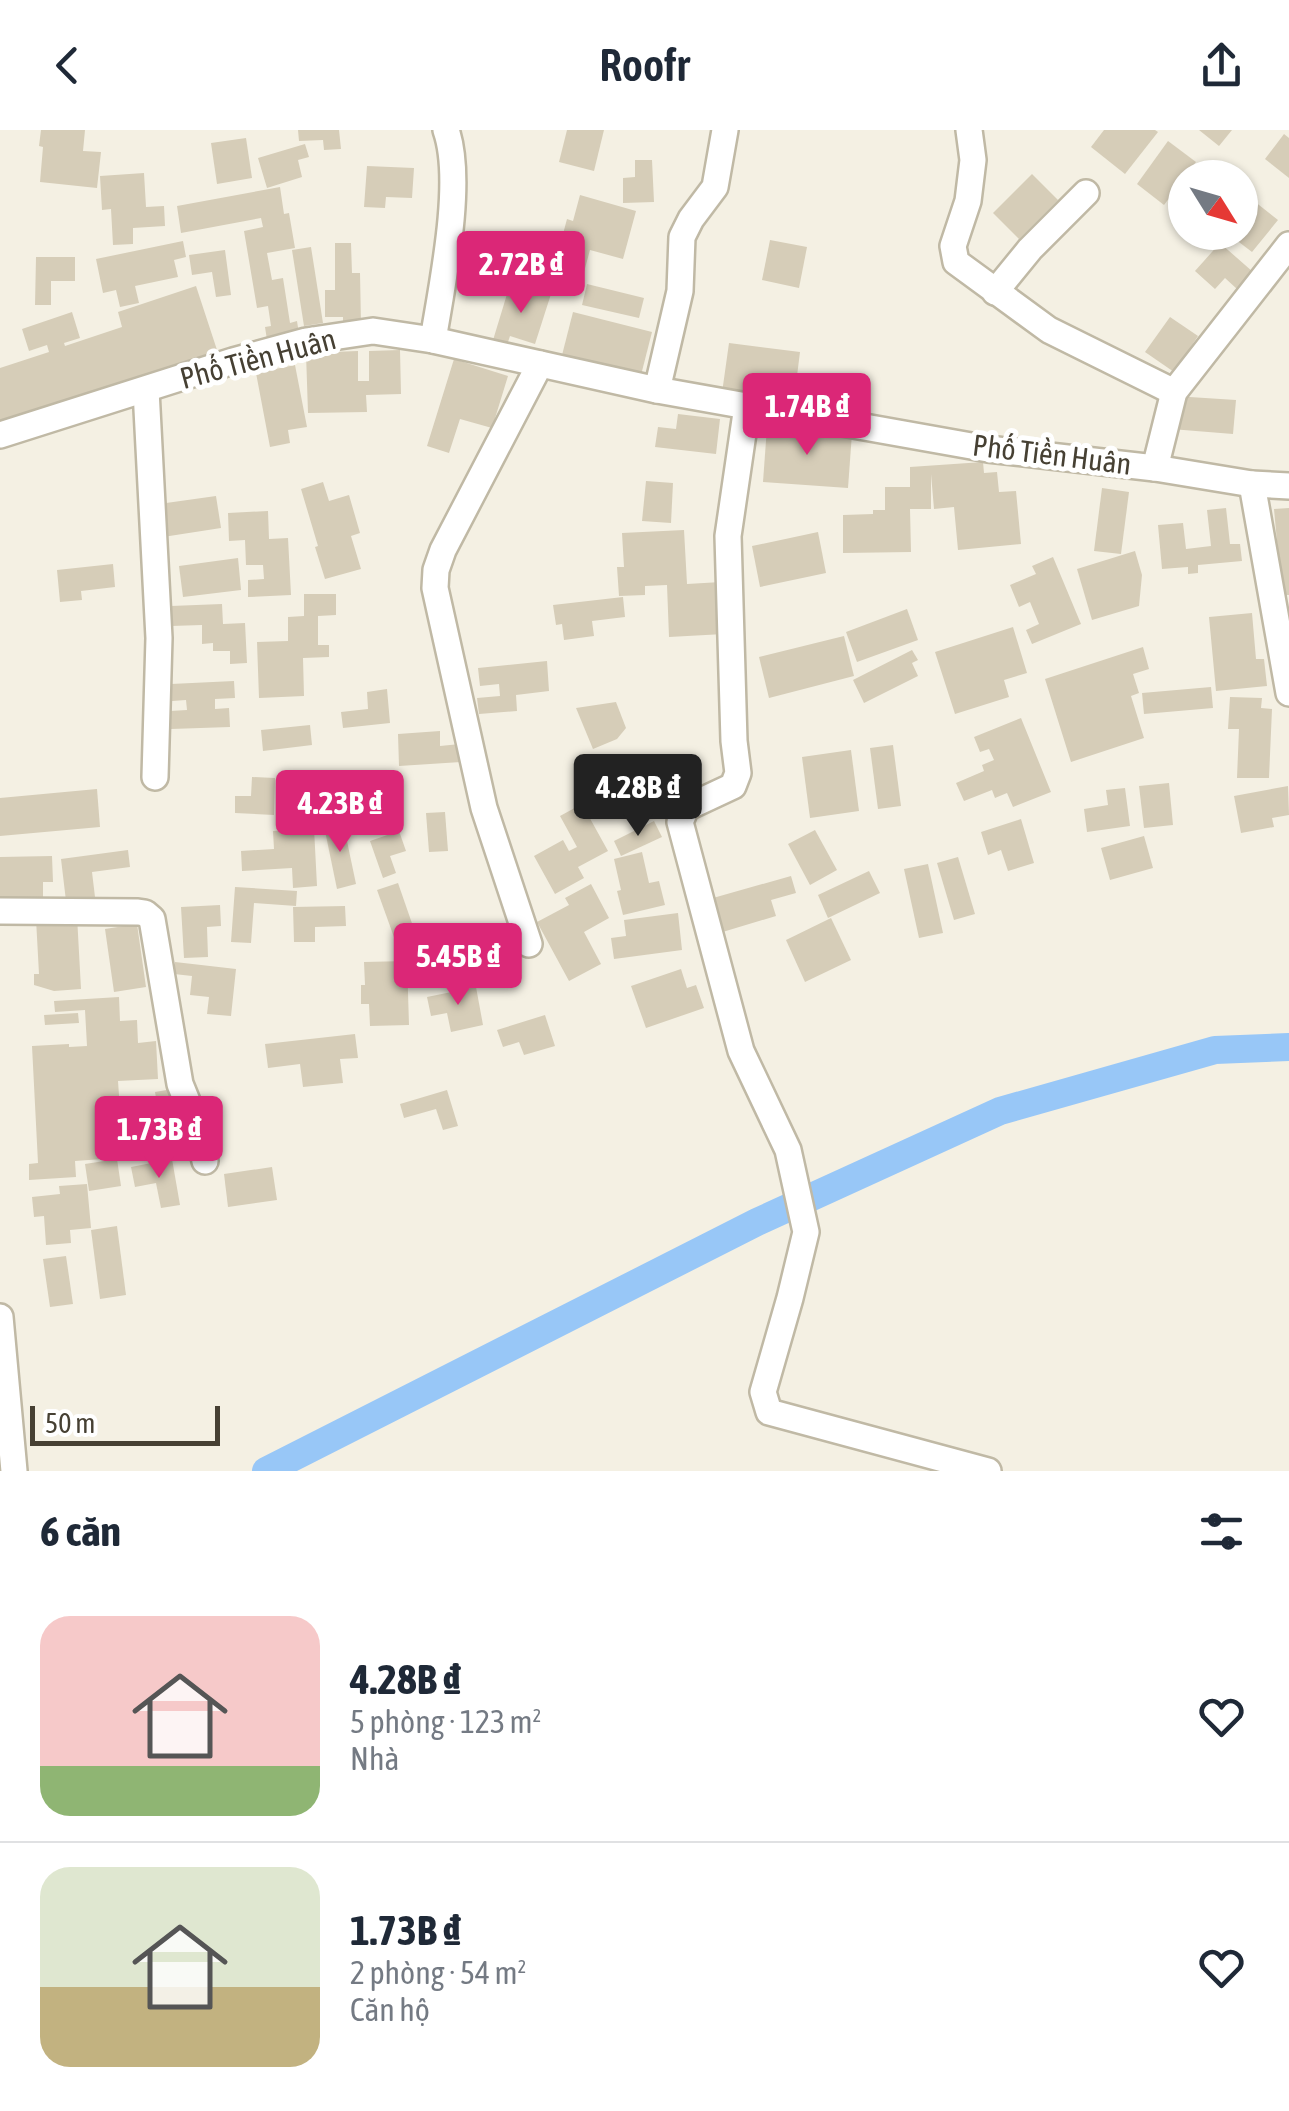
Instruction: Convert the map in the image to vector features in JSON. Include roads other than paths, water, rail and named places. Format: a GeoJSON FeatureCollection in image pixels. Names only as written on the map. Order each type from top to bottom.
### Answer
{"type":"FeatureCollection","features":[{"type":"Feature","properties":{"kind":"street"},"geometry":{"type":"LineString","coordinates":[[433,340],[450,213],[453,156],[446,130]]}},
{"type":"Feature","properties":{"kind":"street"},"geometry":{"type":"LineString","coordinates":[[657,390],[680,291],[682,237],[716,187],[725,130]]}},
{"type":"Feature","properties":{"kind":"street"},"geometry":{"type":"LineString","coordinates":[[969,130],[973,160],[968,201],[953,246],[956,262],[1049,330],[1174,392]]}},
{"type":"Feature","properties":{"kind":"street"},"geometry":{"type":"LineString","coordinates":[[994,292],[1086,193]]}},
{"type":"Feature","properties":{"kind":"street"},"geometry":{"type":"LineString","coordinates":[[1154,468],[1174,392],[1289,245]]}},
{"type":"Feature","properties":{"kind":"street","name":"Phố Tiền Huân"},"geometry":{"type":"LineString","coordinates":[[0,435],[232,361],[306,341],[373,331],[433,340],[657,390],[988,449],[1289,486]]}},
{"type":"Feature","properties":{"kind":"street"},"geometry":{"type":"LineString","coordinates":[[529,944],[484,808],[435,588],[442,550],[540,364]]}},
{"type":"Feature","properties":{"kind":"street"},"geometry":{"type":"LineString","coordinates":[[146,390],[159,638],[155,776]]}},
{"type":"Feature","properties":{"kind":"street"},"geometry":{"type":"LineString","coordinates":[[747,406],[728,536],[737,779],[733,786],[686,808],[680,822],[741,1051],[788,1150],[806,1232],[763,1392],[769,1412],[988,1471]]}},
{"type":"Feature","properties":{"kind":"street"},"geometry":{"type":"LineString","coordinates":[[1252,484],[1289,693]]}},
{"type":"Feature","properties":{"kind":"street"},"geometry":{"type":"LineString","coordinates":[[0,911],[149,915],[180,1084],[197,1126],[205,1161]]}},
{"type":"Feature","properties":{"kind":"street"},"geometry":{"type":"LineString","coordinates":[[0,1317],[14,1471]]}},
{"type":"Feature","properties":{"kind":"waterway"},"geometry":{"type":"LineString","coordinates":[[266,1471],[757,1222],[1000,1111],[1215,1050],[1289,1047]]}}]}
